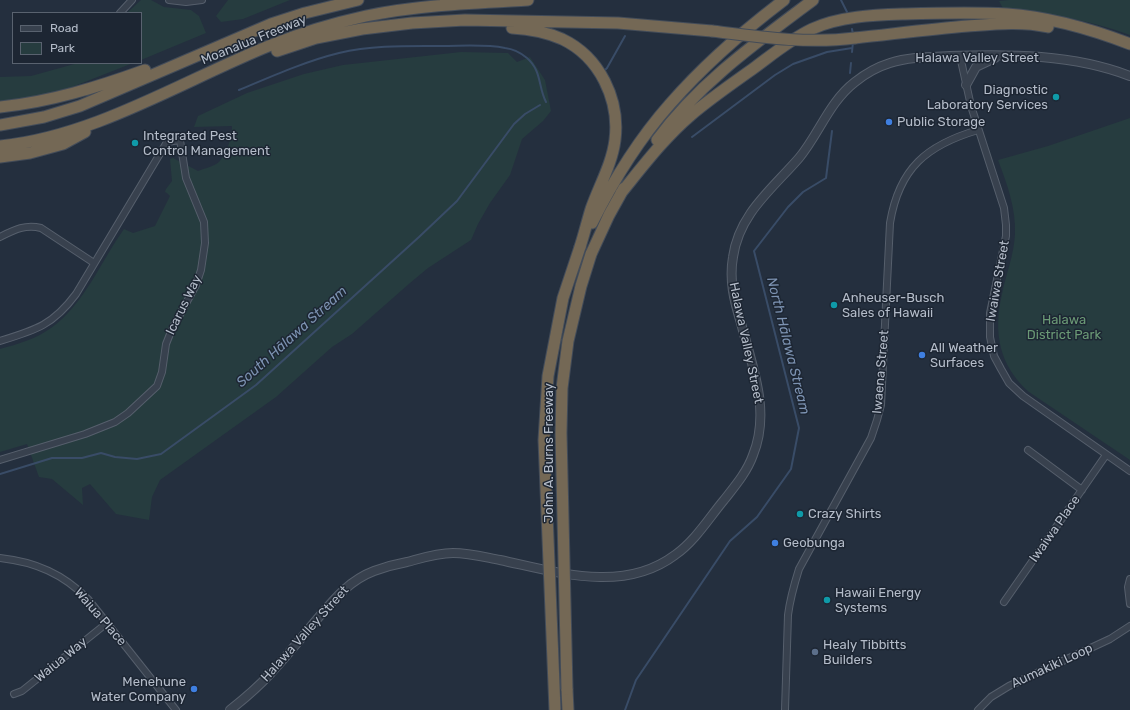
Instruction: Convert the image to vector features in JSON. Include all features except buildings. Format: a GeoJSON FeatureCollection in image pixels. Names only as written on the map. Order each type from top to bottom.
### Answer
{"type":"FeatureCollection","features":[{"type":"Feature","properties":{"kind":"highway","name":"Moanalua Freeway"},"geometry":{"type":"LineString","coordinates":[[0,125],[44,117],[80,106],[271,24],[305,13],[358,0]]}},
{"type":"Feature","properties":{"kind":"highway","name":"Moanalua Freeway"},"geometry":{"type":"LineString","coordinates":[[0,146],[50,138],[75,130],[118,113],[270,46],[302,34],[365,16],[423,7],[528,0]]}},
{"type":"Feature","properties":{"kind":"highway","name":"John A. Burns Freeway"},"geometry":{"type":"LineString","coordinates":[[555,710],[544,440],[548,376],[563,298],[580,247],[600,208],[632,154],[669,105],[690,82],[733,41],[784,0]]}},
{"type":"Feature","properties":{"kind":"highway","name":"John A. Burns Freeway"},"geometry":{"type":"LineString","coordinates":[[568,710],[561,433],[562,388],[568,341],[581,286],[591,254],[621,193],[637,167],[667,126],[701,90],[730,64],[813,0]]}},
{"type":"Feature","properties":{"kind":"highway"},"geometry":{"type":"LineString","coordinates":[[621,193],[661,145],[701,107],[795,39],[826,24],[853,18],[892,15],[951,12],[1008,14],[1056,21],[1082,27],[1130,45]]}},
{"type":"Feature","properties":{"kind":"highway"},"geometry":{"type":"LineString","coordinates":[[173,88],[316,38],[362,29],[412,23],[465,20],[618,23],[802,41],[821,41],[996,24],[1020,24],[1042,26],[1130,45]]}},
{"type":"Feature","properties":{"kind":"highway"},"geometry":{"type":"LineString","coordinates":[[362,29],[444,24],[474,24],[526,29],[554,36],[580,50],[599,72],[609,91],[614,110],[615,140],[610,160],[591,209],[580,247]]}},
{"type":"Feature","properties":{"kind":"highway"},"geometry":{"type":"LineString","coordinates":[[0,106],[43,101],[106,84],[236,38]]}},
{"type":"Feature","properties":{"kind":"highway"},"geometry":{"type":"LineString","coordinates":[[0,157],[30,153],[63,144],[118,113]]}},
{"type":"Feature","properties":{"kind":"street"},"geometry":{"type":"LineString","coordinates":[[121,12],[132,0]]}},
{"type":"Feature","properties":{"kind":"street"},"geometry":{"type":"LineString","coordinates":[[168,0],[186,2],[202,0]]}},
{"type":"Feature","properties":{"kind":"street","name":"Halawa Valley Street"},"geometry":{"type":"LineString","coordinates":[[230,710],[269,675],[331,602],[345,588],[360,578],[377,570],[426,556],[452,553],[474,555],[578,576],[607,578],[635,574],[648,570],[668,560],[683,549],[738,482],[753,455],[759,436],[761,414],[758,388],[735,303],[731,282],[733,257],[738,235],[755,206],[808,147],[834,104],[856,81],[880,67],[902,60],[960,56],[1000,56],[1070,60],[1105,68],[1130,76]]}},
{"type":"Feature","properties":{"kind":"street","name":"Iwaiwa Street"},"geometry":{"type":"LineString","coordinates":[[960,56],[978,130],[1002,202],[1006,225],[1006,236],[990,313],[990,337],[994,356],[1009,382],[1022,396],[1130,471]]}},
{"type":"Feature","properties":{"kind":"street"},"geometry":{"type":"LineString","coordinates":[[966,85],[976,67],[1000,56]]}},
{"type":"Feature","properties":{"kind":"street","name":"Iwaena Street"},"geometry":{"type":"LineString","coordinates":[[785,710],[788,615],[793,587],[799,570],[871,438],[881,405],[890,223],[894,202],[906,177],[914,166],[925,156],[937,146],[952,138],[978,130]]}},
{"type":"Feature","properties":{"kind":"street","name":"Icarus Way"},"geometry":{"type":"LineString","coordinates":[[0,341],[32,331],[60,313],[76,294],[167,142],[180,140],[186,178],[204,222],[205,243],[201,270],[196,285],[172,329],[166,344],[162,372],[157,386],[128,413],[115,422],[85,434],[0,460]]}},
{"type":"Feature","properties":{"kind":"street"},"geometry":{"type":"LineString","coordinates":[[0,238],[16,229],[33,226],[49,233],[94,263]]}},
{"type":"Feature","properties":{"kind":"street"},"geometry":{"type":"LineString","coordinates":[[1028,450],[1082,490]]}},
{"type":"Feature","properties":{"kind":"street","name":"Iwaiwa Place"},"geometry":{"type":"LineString","coordinates":[[1004,602],[1106,455]]}},
{"type":"Feature","properties":{"kind":"street","name":"Waiua Place"},"geometry":{"type":"LineString","coordinates":[[0,558],[29,563],[60,576],[79,590],[176,710]]}},
{"type":"Feature","properties":{"kind":"street"},"geometry":{"type":"LineString","coordinates":[[1130,579],[1128,587],[1130,604]]}},
{"type":"Feature","properties":{"kind":"street","name":"Waiua Way"},"geometry":{"type":"LineString","coordinates":[[14,694],[22,691],[107,623]]}},
{"type":"Feature","properties":{"kind":"street","name":"Aumakiki Loop"},"geometry":{"type":"LineString","coordinates":[[978,710],[991,697],[1009,686],[1110,639],[1130,626]]}},
{"type":"Feature","properties":{"kind":"green space"},"geometry":{"type":"Polygon","coordinates":[[[141,0],[151,0],[164,7],[191,10],[199,16],[206,33],[142,60],[142,12],[128,12],[141,0]]]}},
{"type":"Feature","properties":{"kind":"green space"},"geometry":{"type":"Polygon","coordinates":[[[228,0],[290,0],[243,19],[221,22],[216,16],[228,0]]]}},
{"type":"Feature","properties":{"kind":"green space"},"geometry":{"type":"Polygon","coordinates":[[[1130,0],[1130,35],[1084,21],[1036,13],[1004,10],[999,1],[1130,0]]]}},
{"type":"Feature","properties":{"kind":"green space"},"geometry":{"type":"Polygon","coordinates":[[[461,52],[508,53],[517,62],[530,57],[545,80],[551,111],[543,121],[522,139],[510,175],[490,203],[471,240],[428,268],[352,334],[332,347],[276,397],[160,480],[152,497],[149,520],[116,514],[90,484],[82,488],[83,505],[52,479],[39,477],[27,444],[0,452],[0,349],[33,338],[51,328],[63,318],[83,295],[124,229],[133,233],[155,226],[170,196],[165,192],[172,181],[170,159],[173,158],[198,171],[217,164],[222,159],[228,145],[232,126],[194,127],[198,116],[247,93],[304,74],[343,65],[461,52]]]}},
{"type":"Feature","properties":{"kind":"green space"},"geometry":{"type":"Polygon","coordinates":[[[74,64],[130,64],[67,89],[36,97],[0,101],[0,77],[31,76],[74,64]]]}},
{"type":"Feature","properties":{"kind":"green space","name":"Halawa District Park"},"geometry":{"type":"Polygon","coordinates":[[[1130,118],[1130,460],[1029,392],[1011,371],[1005,359],[1001,348],[999,335],[999,308],[1013,249],[1015,224],[1010,196],[998,160],[1048,146],[1130,118]]]}},
{"type":"Feature","properties":{"kind":"waterway","name":"North Hālawa Stream"},"geometry":{"type":"LineString","coordinates":[[841,0],[847,12]]}},
{"type":"Feature","properties":{"kind":"waterway","name":"North Hālawa Stream"},"geometry":{"type":"LineString","coordinates":[[852,29],[853,35]]}},
{"type":"Feature","properties":{"kind":"waterway","name":"South Hālawa Stream"},"geometry":{"type":"LineString","coordinates":[[603,72],[607,68],[625,36]]}},
{"type":"Feature","properties":{"kind":"waterway","name":"North Hālawa Stream"},"geometry":{"type":"LineString","coordinates":[[852,52],[853,42]]}},
{"type":"Feature","properties":{"kind":"waterway"},"geometry":{"type":"LineString","coordinates":[[239,90],[326,56],[351,50],[390,46],[482,46],[511,49],[527,58],[535,68],[546,102]]}},
{"type":"Feature","properties":{"kind":"waterway"},"geometry":{"type":"LineString","coordinates":[[692,137],[775,75],[793,64],[827,52],[852,48]]}},
{"type":"Feature","properties":{"kind":"waterway","name":"North Hālawa Stream"},"geometry":{"type":"LineString","coordinates":[[850,73],[851,63]]}},
{"type":"Feature","properties":{"kind":"waterway","name":"South Hālawa Stream"},"geometry":{"type":"LineString","coordinates":[[0,474],[52,458],[82,458],[101,453],[115,457],[137,459],[161,454],[256,385],[419,237],[457,201],[514,124],[525,114],[540,105]]}},
{"type":"Feature","properties":{"kind":"waterway","name":"North Hālawa Stream"},"geometry":{"type":"LineString","coordinates":[[625,710],[636,680],[730,541],[757,517],[791,469],[799,428],[754,251],[788,207],[803,192],[826,178],[832,131]]}},
{"type":"Feature","properties":{"kind":"place","name":"Diagnostic Laboratory Services"},"geometry":{"type":"Point","coordinates":[1056,97]}},
{"type":"Feature","properties":{"kind":"place","name":"Public Storage"},"geometry":{"type":"Point","coordinates":[889,122]}},
{"type":"Feature","properties":{"kind":"place","name":"Integrated Pest Control Management"},"geometry":{"type":"Point","coordinates":[135,143]}},
{"type":"Feature","properties":{"kind":"place","name":"Anheuser-Busch Sales of Hawaii"},"geometry":{"type":"Point","coordinates":[834,305]}},
{"type":"Feature","properties":{"kind":"place","name":"All Weather Surfaces"},"geometry":{"type":"Point","coordinates":[922,355]}},
{"type":"Feature","properties":{"kind":"place","name":"Crazy Shirts"},"geometry":{"type":"Point","coordinates":[800,514]}},
{"type":"Feature","properties":{"kind":"place","name":"Geobunga"},"geometry":{"type":"Point","coordinates":[775,543]}},
{"type":"Feature","properties":{"kind":"place","name":"Hawaii Energy Systems"},"geometry":{"type":"Point","coordinates":[827,600]}},
{"type":"Feature","properties":{"kind":"place","name":"Healy Tibbitts Builders"},"geometry":{"type":"Point","coordinates":[815,652]}},
{"type":"Feature","properties":{"kind":"place","name":"Menehune Water Company"},"geometry":{"type":"Point","coordinates":[194,689]}}]}
